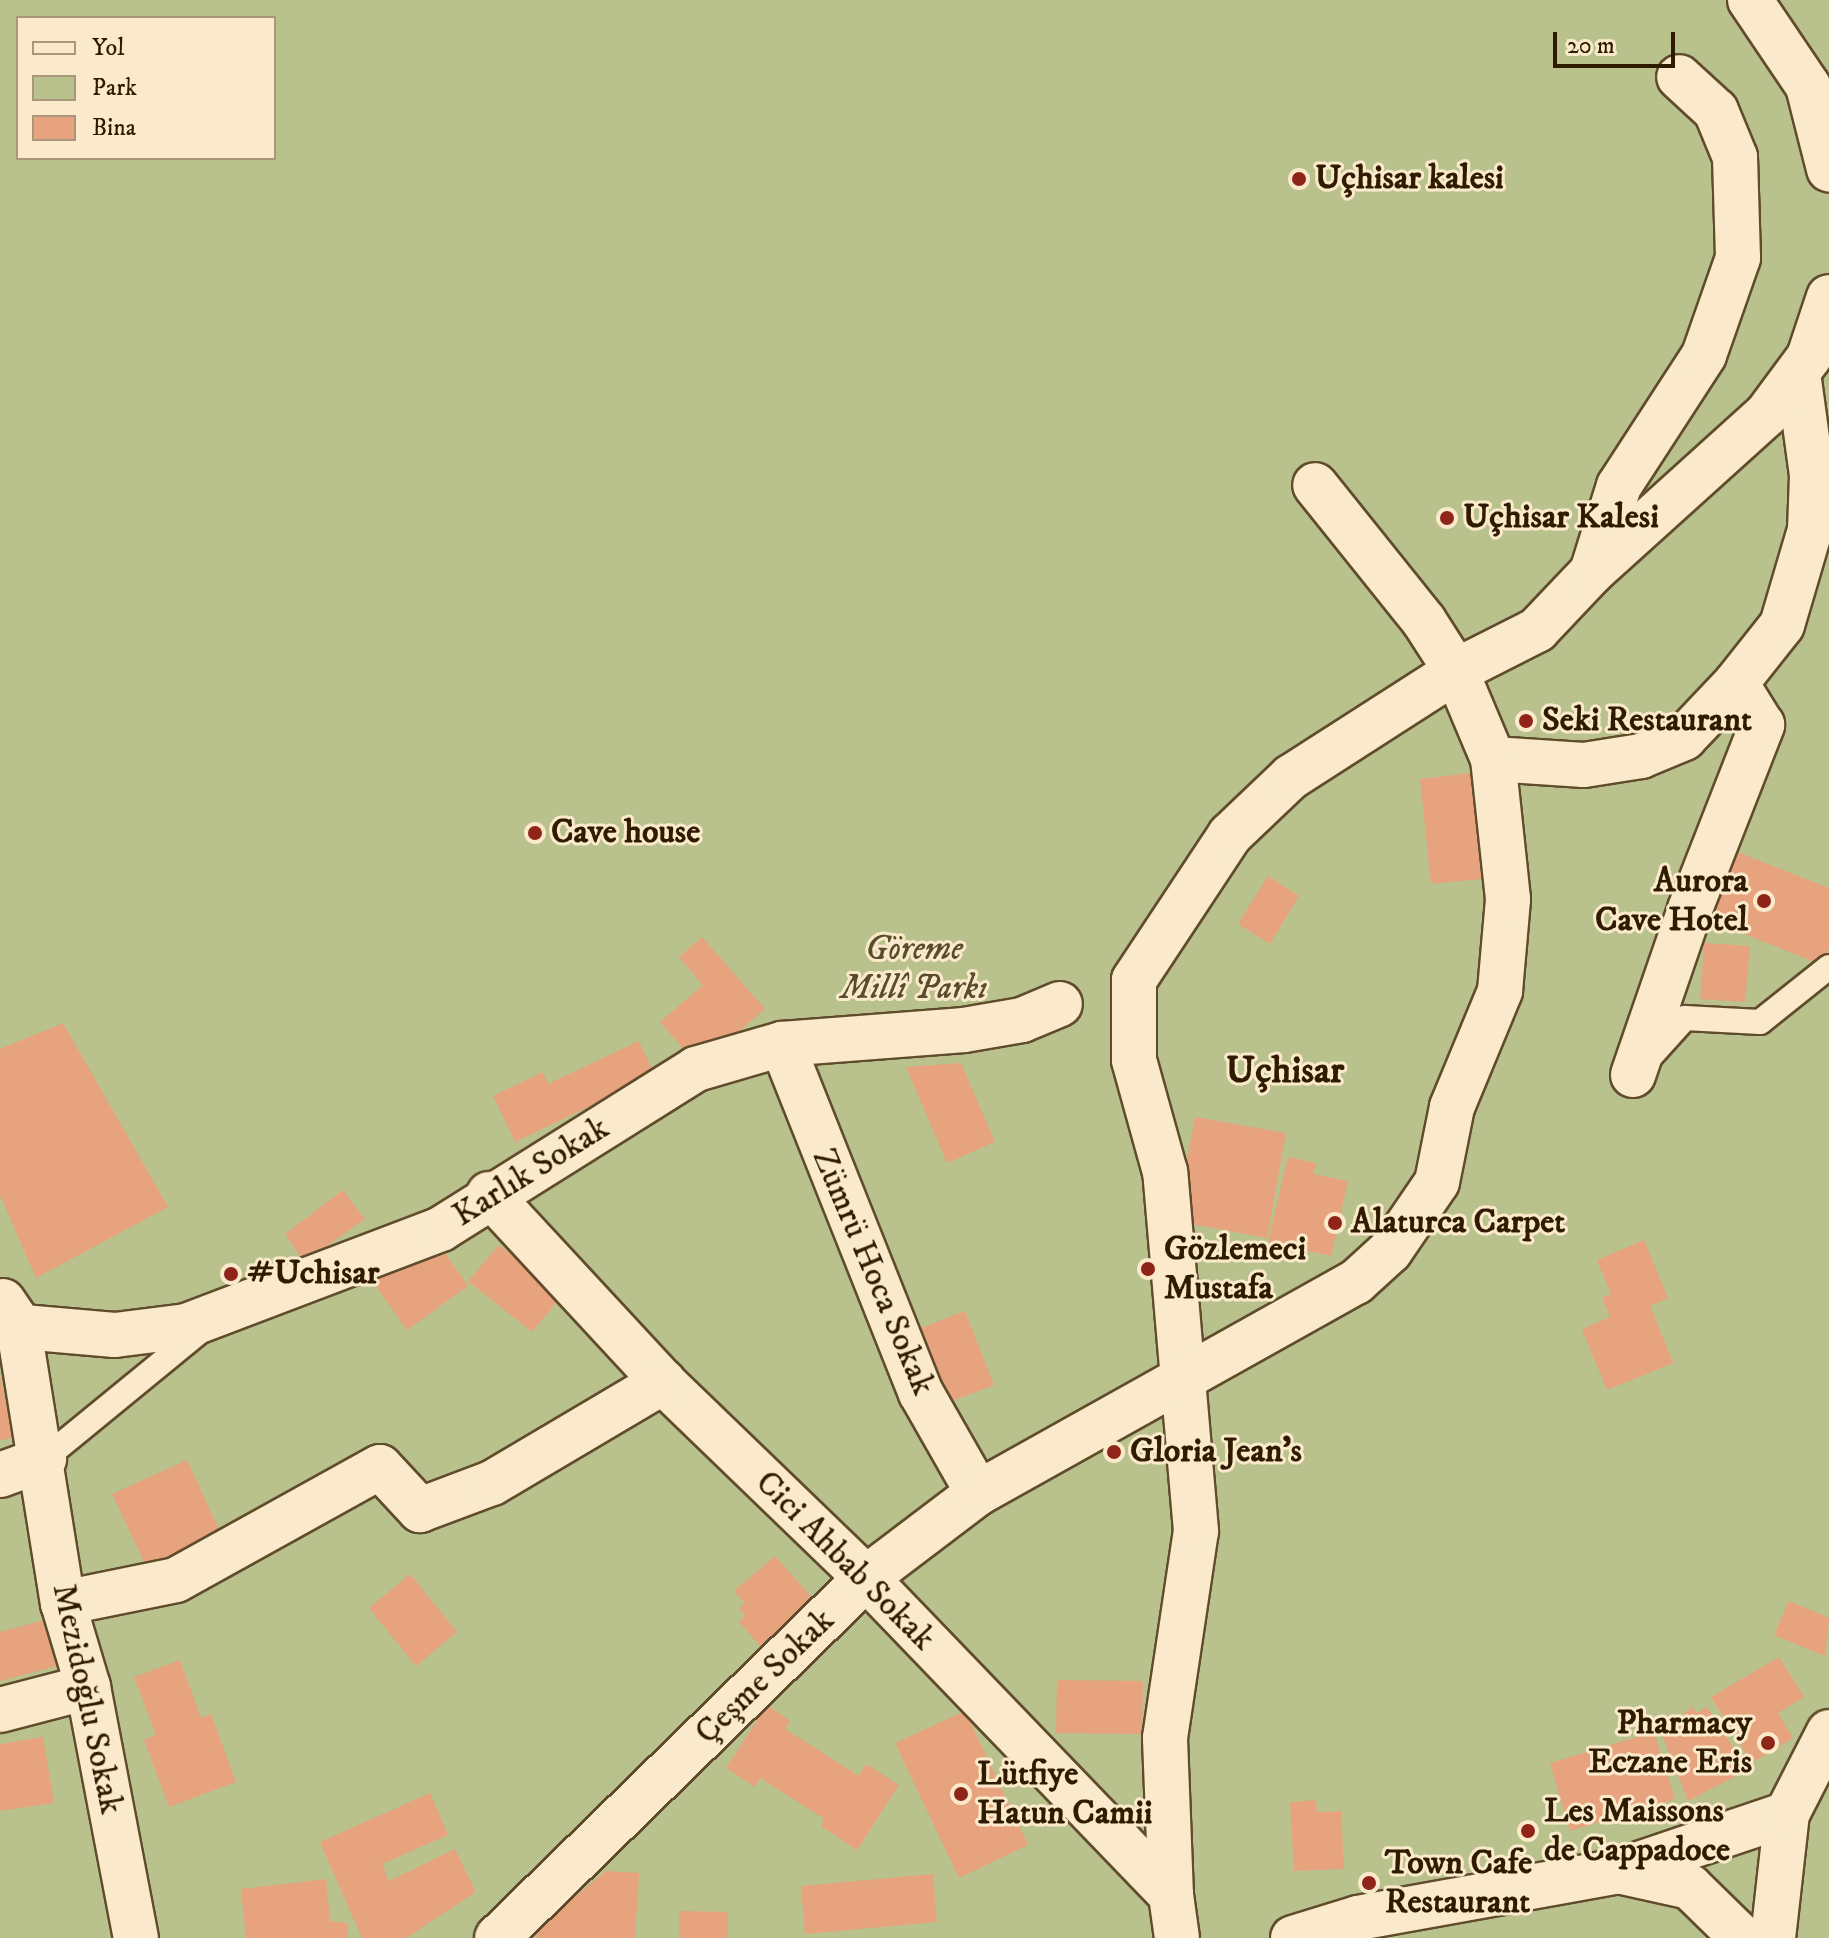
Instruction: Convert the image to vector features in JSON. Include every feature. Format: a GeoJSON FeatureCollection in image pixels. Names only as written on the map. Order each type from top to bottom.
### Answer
{"type":"FeatureCollection","features":[{"type":"Feature","properties":{"kind":"street"},"geometry":{"type":"LineString","coordinates":[[1750,0],[1808,86],[1829,169]]}},
{"type":"Feature","properties":{"kind":"street"},"geometry":{"type":"LineString","coordinates":[[1592,572],[1619,486],[1704,355],[1738,258],[1735,157],[1716,111],[1679,77]]}},
{"type":"Feature","properties":{"kind":"street"},"geometry":{"type":"LineString","coordinates":[[1177,1938],[1171,1895],[1165,1738],[1196,1531],[1165,1172],[1134,1060],[1134,980],[1230,835],[1280,786],[1456,671],[1537,630],[1592,572],[1766,415],[1809,357],[1829,297]]}},
{"type":"Feature","properties":{"kind":"street"},"geometry":{"type":"LineString","coordinates":[[1493,759],[1584,765],[1641,756],[1684,738],[1736,683],[1782,625],[1810,530],[1812,475],[1798,373]]}},
{"type":"Feature","properties":{"kind":"street","name":"Çeşme Sokak"},"geometry":{"type":"LineString","coordinates":[[497,1938],[866,1578],[978,1493],[1182,1375],[1242,1348],[1356,1282],[1390,1251],[1437,1182],[1452,1107],[1500,991],[1508,899],[1493,759],[1456,671],[1424,621],[1315,485]]}},
{"type":"Feature","properties":{"kind":"street"},"geometry":{"type":"LineString","coordinates":[[1633,1075],[1690,909],[1762,725],[1736,683]]}},
{"type":"Feature","properties":{"kind":"street","name":"Karlık Sokak"},"geometry":{"type":"LineString","coordinates":[[6,1315],[115,1335],[186,1326],[441,1229],[489,1194],[696,1069],[782,1044],[964,1030],[1022,1020],[1060,1004]]}},
{"type":"Feature","properties":{"kind":"street","name":"Zümrü Hoca Sokak"},"geometry":{"type":"LineString","coordinates":[[782,1044],[921,1393],[978,1493]]}},
{"type":"Feature","properties":{"kind":"street","name":"Cici Ahbab Sokak"},"geometry":{"type":"LineString","coordinates":[[489,1194],[663,1382],[866,1578],[1171,1895]]}},
{"type":"Feature","properties":{"kind":"street","name":"Mezidoğlu Sokak"},"geometry":{"type":"LineString","coordinates":[[6,1315],[44,1459],[63,1603],[88,1687],[136,1938]]}},
{"type":"Feature","properties":{"kind":"street"},"geometry":{"type":"LineString","coordinates":[[63,1603],[176,1580],[380,1467],[420,1510],[492,1483],[663,1382]]}},
{"type":"Feature","properties":{"kind":"street"},"geometry":{"type":"LineString","coordinates":[[0,1475],[44,1459]]}},
{"type":"Feature","properties":{"kind":"street"},"geometry":{"type":"LineString","coordinates":[[0,1710],[88,1687]]}},
{"type":"Feature","properties":{"kind":"street"},"geometry":{"type":"LineString","coordinates":[[1773,1938],[1787,1814],[1829,1732]]}},
{"type":"Feature","properties":{"kind":"street"},"geometry":{"type":"LineString","coordinates":[[1293,1938],[1358,1918],[1618,1871],[1787,1814]]}},
{"type":"Feature","properties":{"kind":"street"},"geometry":{"type":"LineString","coordinates":[[1618,1871],[1690,1887],[1742,1938]]}},
{"type":"Feature","properties":{"kind":"lane"},"geometry":{"type":"LineString","coordinates":[[1633,1075],[1685,1018],[1760,1022],[1829,967]]}},
{"type":"Feature","properties":{"kind":"lane"},"geometry":{"type":"LineString","coordinates":[[44,1459],[224,1312]]}},
{"type":"Feature","properties":{"kind":"green space","name":"Göreme Millî Parkı"},"geometry":{"type":"Polygon","coordinates":[[[0,0],[1829,0],[1829,1938],[0,1938],[0,0]]]}},
{"type":"Feature","properties":{"kind":"building"},"geometry":{"type":"Polygon","coordinates":[[[1488,771],[1500,877],[1431,884],[1420,779],[1488,771]]]}},
{"type":"Feature","properties":{"kind":"building","name":"Aurora Cave Hotel"},"geometry":{"type":"Polygon","coordinates":[[[1722,846],[1829,888],[1829,947],[1822,965],[1694,914],[1722,846]]]}},
{"type":"Feature","properties":{"kind":"building"},"geometry":{"type":"Polygon","coordinates":[[[1268,876],[1299,896],[1270,944],[1238,924],[1268,876]]]}},
{"type":"Feature","properties":{"kind":"building"},"geometry":{"type":"Polygon","coordinates":[[[702,937],[765,1009],[711,1055],[701,1043],[688,1054],[660,1022],[703,985],[679,957],[702,937]]]}},
{"type":"Feature","properties":{"kind":"building"},"geometry":{"type":"Polygon","coordinates":[[[1704,943],[1750,946],[1745,1002],[1700,999],[1704,943]]]}},
{"type":"Feature","properties":{"kind":"building"},"geometry":{"type":"Polygon","coordinates":[[[63,1023],[168,1207],[36,1278],[0,1195],[0,1049],[63,1023]]]}},
{"type":"Feature","properties":{"kind":"building"},"geometry":{"type":"Polygon","coordinates":[[[639,1041],[655,1075],[515,1142],[493,1096],[543,1072],[548,1084],[639,1041]]]}},
{"type":"Feature","properties":{"kind":"building"},"geometry":{"type":"Polygon","coordinates":[[[961,1063],[995,1142],[947,1163],[906,1067],[961,1063]]]}},
{"type":"Feature","properties":{"kind":"building"},"geometry":{"type":"Polygon","coordinates":[[[1195,1117],[1286,1133],[1267,1238],[1176,1221],[1195,1117]]]}},
{"type":"Feature","properties":{"kind":"building"},"geometry":{"type":"Polygon","coordinates":[[[1288,1157],[1316,1163],[1313,1174],[1348,1181],[1331,1256],[1268,1242],[1288,1157]]]}},
{"type":"Feature","properties":{"kind":"building"},"geometry":{"type":"Polygon","coordinates":[[[343,1190],[365,1219],[304,1262],[285,1234],[343,1190]]]}},
{"type":"Feature","properties":{"kind":"building"},"geometry":{"type":"Polygon","coordinates":[[[433,1236],[468,1286],[407,1330],[371,1279],[433,1236]]]}},
{"type":"Feature","properties":{"kind":"building"},"geometry":{"type":"Polygon","coordinates":[[[1644,1240],[1668,1298],[1650,1306],[1673,1363],[1607,1390],[1582,1329],[1610,1317],[1602,1298],[1611,1294],[1597,1260],[1644,1240]]]}},
{"type":"Feature","properties":{"kind":"building"},"geometry":{"type":"Polygon","coordinates":[[[499,1245],[562,1296],[532,1332],[468,1281],[499,1245]]]}},
{"type":"Feature","properties":{"kind":"building"},"geometry":{"type":"Polygon","coordinates":[[[965,1311],[994,1385],[947,1403],[918,1329],[965,1311]]]}},
{"type":"Feature","properties":{"kind":"building"},"geometry":{"type":"Polygon","coordinates":[[[0,1375],[13,1438],[0,1440],[0,1375]]]}},
{"type":"Feature","properties":{"kind":"building"},"geometry":{"type":"Polygon","coordinates":[[[187,1460],[220,1532],[146,1566],[112,1494],[187,1460]]]}},
{"type":"Feature","properties":{"kind":"building"},"geometry":{"type":"Polygon","coordinates":[[[775,1556],[815,1601],[761,1647],[739,1622],[745,1616],[739,1608],[745,1603],[734,1591],[775,1556]]]}},
{"type":"Feature","properties":{"kind":"building"},"geometry":{"type":"Polygon","coordinates":[[[410,1574],[457,1632],[416,1666],[369,1608],[410,1574]]]}},
{"type":"Feature","properties":{"kind":"building"},"geometry":{"type":"Polygon","coordinates":[[[1789,1601],[1829,1618],[1825,1656],[1774,1635],[1789,1601]]]}},
{"type":"Feature","properties":{"kind":"building"},"geometry":{"type":"Polygon","coordinates":[[[45,1620],[57,1666],[0,1681],[0,1632],[45,1620]]]}},
{"type":"Feature","properties":{"kind":"building"},"geometry":{"type":"Polygon","coordinates":[[[1779,1657],[1804,1697],[1778,1713],[1793,1738],[1752,1763],[1711,1697],[1779,1657]]]}},
{"type":"Feature","properties":{"kind":"building"},"geometry":{"type":"Polygon","coordinates":[[[180,1660],[201,1718],[211,1714],[236,1782],[169,1807],[144,1740],[156,1735],[134,1677],[180,1660]]]}},
{"type":"Feature","properties":{"kind":"building"},"geometry":{"type":"Polygon","coordinates":[[[1057,1680],[1143,1681],[1142,1734],[1056,1733],[1057,1680]]]}},
{"type":"Feature","properties":{"kind":"building"},"geometry":{"type":"Polygon","coordinates":[[[767,1705],[790,1721],[785,1729],[859,1776],[866,1764],[899,1785],[857,1850],[822,1827],[823,1818],[760,1778],[755,1787],[726,1768],[767,1705]]]}},
{"type":"Feature","properties":{"kind":"building"},"geometry":{"type":"Polygon","coordinates":[[[1692,1707],[1696,1713],[1707,1707],[1748,1770],[1688,1801],[1661,1732],[1692,1707]]]}},
{"type":"Feature","properties":{"kind":"building","name":"Lütfiye Hatun Camii"},"geometry":{"type":"Polygon","coordinates":[[[965,1711],[1028,1845],[959,1878],[895,1743],[965,1711]]]}},
{"type":"Feature","properties":{"kind":"building"},"geometry":{"type":"Polygon","coordinates":[[[1654,1732],[1675,1799],[1570,1831],[1550,1763],[1654,1732]]]}},
{"type":"Feature","properties":{"kind":"building"},"geometry":{"type":"Polygon","coordinates":[[[43,1737],[54,1803],[0,1811],[0,1744],[43,1737]]]}},
{"type":"Feature","properties":{"kind":"building"},"geometry":{"type":"Polygon","coordinates":[[[430,1793],[448,1835],[382,1864],[389,1881],[455,1849],[476,1892],[406,1938],[362,1938],[320,1842],[430,1793]]]}},
{"type":"Feature","properties":{"kind":"building"},"geometry":{"type":"Polygon","coordinates":[[[1316,1800],[1317,1812],[1341,1811],[1344,1869],[1294,1871],[1290,1802],[1316,1800]]]}},
{"type":"Feature","properties":{"kind":"building"},"geometry":{"type":"Polygon","coordinates":[[[606,1871],[639,1873],[635,1938],[536,1938],[537,1928],[606,1871]]]}},
{"type":"Feature","properties":{"kind":"building"},"geometry":{"type":"Polygon","coordinates":[[[933,1874],[937,1922],[805,1934],[801,1886],[933,1874]]]}},
{"type":"Feature","properties":{"kind":"building"},"geometry":{"type":"Polygon","coordinates":[[[326,1879],[330,1921],[347,1923],[348,1938],[246,1938],[241,1889],[326,1879]]]}},
{"type":"Feature","properties":{"kind":"building"},"geometry":{"type":"Polygon","coordinates":[[[679,1911],[728,1912],[728,1938],[679,1938],[679,1911]]]}},
{"type":"Feature","properties":{"kind":"place","name":"Uçhisar kalesi"},"geometry":{"type":"Point","coordinates":[1299,179]}},
{"type":"Feature","properties":{"kind":"place","name":"Uçhisar Kalesi"},"geometry":{"type":"Point","coordinates":[1447,518]}},
{"type":"Feature","properties":{"kind":"place","name":"Seki Restaurant"},"geometry":{"type":"Point","coordinates":[1526,721]}},
{"type":"Feature","properties":{"kind":"place","name":"Cave house"},"geometry":{"type":"Point","coordinates":[535,833]}},
{"type":"Feature","properties":{"kind":"place","name":"Aurora Cave Hotel"},"geometry":{"type":"Point","coordinates":[1764,901]}},
{"type":"Feature","properties":{"kind":"place","name":"Alaturca Carpet"},"geometry":{"type":"Point","coordinates":[1335,1223]}},
{"type":"Feature","properties":{"kind":"place","name":"Gözlemeci Mustafa"},"geometry":{"type":"Point","coordinates":[1148,1269]}},
{"type":"Feature","properties":{"kind":"place","name":"#Uchisar"},"geometry":{"type":"Point","coordinates":[231,1274]}},
{"type":"Feature","properties":{"kind":"place","name":"Gloria Jean's"},"geometry":{"type":"Point","coordinates":[1114,1452]}},
{"type":"Feature","properties":{"kind":"place","name":"Pharmacy Eczane Eris"},"geometry":{"type":"Point","coordinates":[1768,1743]}},
{"type":"Feature","properties":{"kind":"place","name":"Lütfiye Hatun Camii"},"geometry":{"type":"Point","coordinates":[961,1794]}},
{"type":"Feature","properties":{"kind":"place","name":"Les Maissons de Cappadoce"},"geometry":{"type":"Point","coordinates":[1528,1831]}},
{"type":"Feature","properties":{"kind":"place","name":"Town Cafe Restaurant"},"geometry":{"type":"Point","coordinates":[1369,1883]}},
{"type":"Feature","properties":{"kind":"district","name":"Uçhisar"},"geometry":{"type":"Point","coordinates":[1285,1072]}}]}
